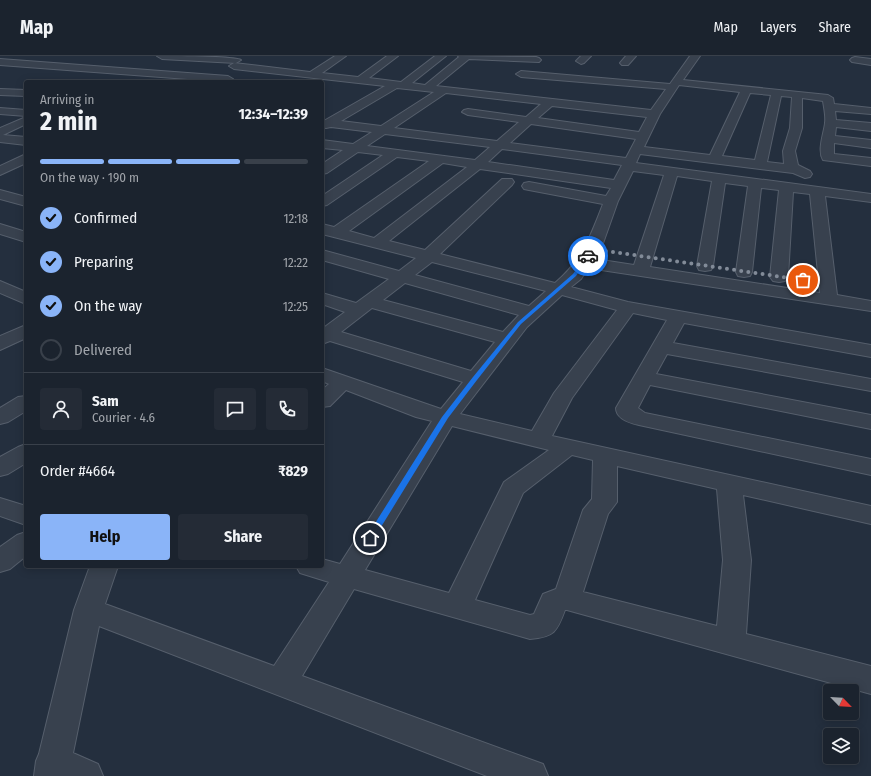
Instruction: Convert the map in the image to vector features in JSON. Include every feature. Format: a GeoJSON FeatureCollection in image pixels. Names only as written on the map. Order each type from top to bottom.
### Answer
{"type":"FeatureCollection","features":[{"type":"Feature","properties":{"kind":"street"},"geometry":{"type":"LineString","coordinates":[[42,56],[233,70],[314,78],[327,76],[380,83],[397,81],[427,88],[654,114]]}},
{"type":"Feature","properties":{"kind":"street"},"geometry":{"type":"LineString","coordinates":[[162,56],[233,70]]}},
{"type":"Feature","properties":{"kind":"street"},"geometry":{"type":"LineString","coordinates":[[314,78],[341,56]]}},
{"type":"Feature","properties":{"kind":"street"},"geometry":{"type":"LineString","coordinates":[[361,80],[393,56]]}},
{"type":"Feature","properties":{"kind":"street"},"geometry":{"type":"LineString","coordinates":[[325,125],[397,81],[442,56]]}},
{"type":"Feature","properties":{"kind":"street"},"geometry":{"type":"LineString","coordinates":[[463,56],[538,58]]}},
{"type":"Feature","properties":{"kind":"street"},"geometry":{"type":"LineString","coordinates":[[427,88],[467,56]]}},
{"type":"Feature","properties":{"kind":"street"},"geometry":{"type":"LineString","coordinates":[[281,682],[446,417],[530,312],[575,275],[589,256],[615,193],[654,114],[695,56]]}},
{"type":"Feature","properties":{"kind":"street"},"geometry":{"type":"LineString","coordinates":[[538,58],[518,77],[746,89],[828,98],[831,122],[828,139],[828,157],[871,162]]}},
{"type":"Feature","properties":{"kind":"street"},"geometry":{"type":"LineString","coordinates":[[0,62],[134,72],[233,70],[253,60]]}},
{"type":"Feature","properties":{"kind":"street"},"geometry":{"type":"LineString","coordinates":[[855,60],[870,67]]}},
{"type":"Feature","properties":{"kind":"street"},"geometry":{"type":"LineString","coordinates":[[0,71],[117,80],[151,64]]}},
{"type":"Feature","properties":{"kind":"street"},"geometry":{"type":"LineString","coordinates":[[339,78],[351,69]]}},
{"type":"Feature","properties":{"kind":"street"},"geometry":{"type":"LineString","coordinates":[[457,120],[505,88]]}},
{"type":"Feature","properties":{"kind":"street"},"geometry":{"type":"LineString","coordinates":[[714,159],[746,89]]}},
{"type":"Feature","properties":{"kind":"street"},"geometry":{"type":"LineString","coordinates":[[324,169],[382,129],[444,90]]}},
{"type":"Feature","properties":{"kind":"street"},"geometry":{"type":"LineString","coordinates":[[0,92],[24,94]]}},
{"type":"Feature","properties":{"kind":"street"},"geometry":{"type":"LineString","coordinates":[[760,165],[777,92]]}},
{"type":"Feature","properties":{"kind":"street"},"geometry":{"type":"LineString","coordinates":[[797,94],[796,130],[789,148],[788,158],[792,168],[818,184],[871,198]]}},
{"type":"Feature","properties":{"kind":"street"},"geometry":{"type":"LineString","coordinates":[[0,98],[24,101]]}},
{"type":"Feature","properties":{"kind":"street"},"geometry":{"type":"LineString","coordinates":[[377,243],[465,175],[550,102]]}},
{"type":"Feature","properties":{"kind":"street"},"geometry":{"type":"LineString","coordinates":[[829,107],[871,111]]}},
{"type":"Feature","properties":{"kind":"street"},"geometry":{"type":"LineString","coordinates":[[0,111],[24,113]]}},
{"type":"Feature","properties":{"kind":"street"},"geometry":{"type":"LineString","coordinates":[[468,112],[577,127],[672,172],[786,186],[818,184]]}},
{"type":"Feature","properties":{"kind":"street"},"geometry":{"type":"LineString","coordinates":[[831,122],[871,127]]}},
{"type":"Feature","properties":{"kind":"street"},"geometry":{"type":"LineString","coordinates":[[0,124],[20,126]]}},
{"type":"Feature","properties":{"kind":"street"},"geometry":{"type":"LineString","coordinates":[[325,125],[382,129],[497,146],[557,153],[634,153],[714,159],[795,169]]}},
{"type":"Feature","properties":{"kind":"street"},"geometry":{"type":"LineString","coordinates":[[0,132],[20,126]]}},
{"type":"Feature","properties":{"kind":"street"},"geometry":{"type":"LineString","coordinates":[[557,153],[577,127]]}},
{"type":"Feature","properties":{"kind":"street"},"geometry":{"type":"LineString","coordinates":[[410,155],[446,128]]}},
{"type":"Feature","properties":{"kind":"street"},"geometry":{"type":"LineString","coordinates":[[0,138],[24,140]]}},
{"type":"Feature","properties":{"kind":"street"},"geometry":{"type":"LineString","coordinates":[[828,139],[871,144]]}},
{"type":"Feature","properties":{"kind":"street"},"geometry":{"type":"LineString","coordinates":[[0,151],[24,140]]}},
{"type":"Feature","properties":{"kind":"street"},"geometry":{"type":"LineString","coordinates":[[324,144],[477,164],[615,193]]}},
{"type":"Feature","properties":{"kind":"street"},"geometry":{"type":"LineString","coordinates":[[324,201],[395,153]]}},
{"type":"Feature","properties":{"kind":"street"},"geometry":{"type":"LineString","coordinates":[[324,156],[340,158]]}},
{"type":"Feature","properties":{"kind":"street"},"geometry":{"type":"LineString","coordinates":[[0,171],[24,159]]}},
{"type":"Feature","properties":{"kind":"street"},"geometry":{"type":"LineString","coordinates":[[329,231],[440,159]]}},
{"type":"Feature","properties":{"kind":"street"},"geometry":{"type":"LineString","coordinates":[[643,264],[672,172]]}},
{"type":"Feature","properties":{"kind":"street"},"geometry":{"type":"LineString","coordinates":[[465,175],[507,182],[615,193]]}},
{"type":"Feature","properties":{"kind":"street"},"geometry":{"type":"LineString","coordinates":[[705,266],[719,178]]}},
{"type":"Feature","properties":{"kind":"street"},"geometry":{"type":"LineString","coordinates":[[324,336],[429,256],[507,182]]}},
{"type":"Feature","properties":{"kind":"street"},"geometry":{"type":"LineString","coordinates":[[744,272],[755,182]]}},
{"type":"Feature","properties":{"kind":"street"},"geometry":{"type":"LineString","coordinates":[[818,184],[828,292]]}},
{"type":"Feature","properties":{"kind":"street"},"geometry":{"type":"LineString","coordinates":[[779,277],[786,186]]}},
{"type":"Feature","properties":{"kind":"street"},"geometry":{"type":"LineString","coordinates":[[2,195],[19,188]]}},
{"type":"Feature","properties":{"kind":"street"},"geometry":{"type":"LineString","coordinates":[[2,195],[24,201]]}},
{"type":"Feature","properties":{"kind":"street"},"geometry":{"type":"LineString","coordinates":[[0,229],[24,236]]}},
{"type":"Feature","properties":{"kind":"street"},"geometry":{"type":"LineString","coordinates":[[329,231],[628,307],[871,351]]}},
{"type":"Feature","properties":{"kind":"street"},"geometry":{"type":"LineString","coordinates":[[324,256],[530,312]]}},
{"type":"Feature","properties":{"kind":"street"},"geometry":{"type":"LineString","coordinates":[[589,256],[828,292]]}},
{"type":"Feature","properties":{"kind":"street"},"geometry":{"type":"LineString","coordinates":[[643,264],[705,266],[779,277],[871,306]]}},
{"type":"Feature","properties":{"kind":"street"},"geometry":{"type":"LineString","coordinates":[[0,286],[21,296]]}},
{"type":"Feature","properties":{"kind":"street"},"geometry":{"type":"LineString","coordinates":[[0,301],[21,296]]}},
{"type":"Feature","properties":{"kind":"street"},"geometry":{"type":"LineString","coordinates":[[324,298],[364,306],[507,339]]}},
{"type":"Feature","properties":{"kind":"street"},"geometry":{"type":"LineString","coordinates":[[538,440],[562,398],[628,307]]}},
{"type":"Feature","properties":{"kind":"street"},"geometry":{"type":"LineString","coordinates":[[678,317],[627,408],[627,412],[632,415],[871,467]]}},
{"type":"Feature","properties":{"kind":"street"},"geometry":{"type":"LineString","coordinates":[[0,344],[24,332]]}},
{"type":"Feature","properties":{"kind":"street"},"geometry":{"type":"LineString","coordinates":[[324,336],[475,379]]}},
{"type":"Feature","properties":{"kind":"street"},"geometry":{"type":"LineString","coordinates":[[662,347],[871,385]]}},
{"type":"Feature","properties":{"kind":"street"},"geometry":{"type":"LineString","coordinates":[[324,396],[332,378],[424,412],[605,456],[871,515]]}},
{"type":"Feature","properties":{"kind":"street"},"geometry":{"type":"LineString","coordinates":[[644,378],[871,422]]}},
{"type":"Feature","properties":{"kind":"street"},"geometry":{"type":"LineString","coordinates":[[0,417],[24,403]]}},
{"type":"Feature","properties":{"kind":"street"},"geometry":{"type":"LineString","coordinates":[[457,607],[513,488],[568,447]]}},
{"type":"Feature","properties":{"kind":"street"},"geometry":{"type":"LineString","coordinates":[[0,468],[24,453]]}},
{"type":"Feature","properties":{"kind":"street"},"geometry":{"type":"LineString","coordinates":[[567,599],[596,510],[604,502],[605,456]]}},
{"type":"Feature","properties":{"kind":"street"},"geometry":{"type":"LineString","coordinates":[[729,484],[736,560],[730,643]]}},
{"type":"Feature","properties":{"kind":"street"},"geometry":{"type":"LineString","coordinates":[[0,508],[24,515]]}},
{"type":"Feature","properties":{"kind":"street"},"geometry":{"type":"LineString","coordinates":[[0,562],[24,544]]}},
{"type":"Feature","properties":{"kind":"street"},"geometry":{"type":"LineString","coordinates":[[86,776],[52,769],[88,610],[103,568]]}},
{"type":"Feature","properties":{"kind":"street"},"geometry":{"type":"LineString","coordinates":[[317,568],[530,627],[542,626],[546,622],[553,602],[560,599],[567,599],[871,680]]}},
{"type":"Feature","properties":{"kind":"street"},"geometry":{"type":"LineString","coordinates":[[88,610],[531,776]]}},
{"type":"Feature","properties":{"kind":"way so far"},"geometry":{"type":"LineString","coordinates":[[588,256],[593,249],[803,280]]}},
{"type":"Feature","properties":{"kind":"route"},"geometry":{"type":"LineString","coordinates":[[370,538],[446,417],[475,379],[530,312],[575,275],[588,256]]}}]}
